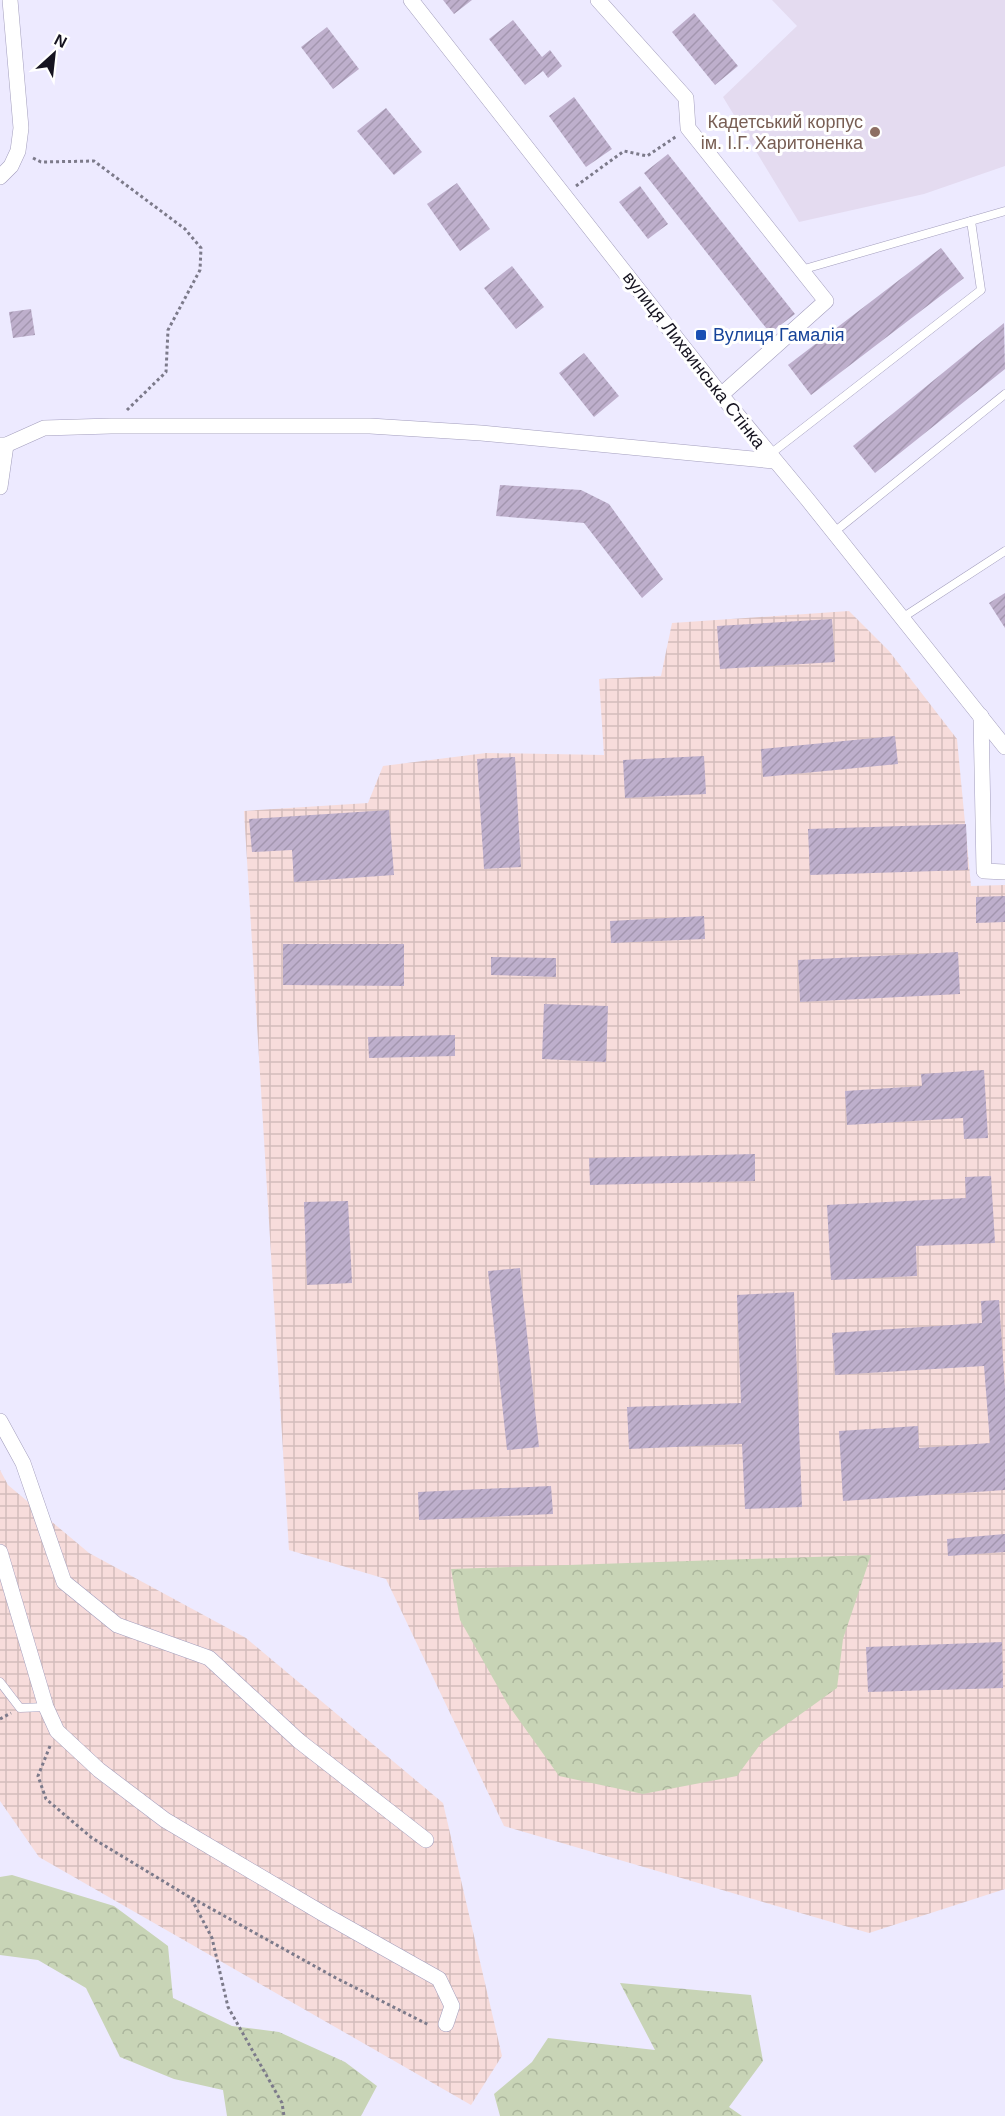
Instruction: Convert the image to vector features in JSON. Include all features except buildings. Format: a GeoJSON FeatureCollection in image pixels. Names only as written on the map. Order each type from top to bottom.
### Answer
{"type":"FeatureCollection","features":[{"type":"Feature","properties":{"kind":"street"},"geometry":{"type":"LineString","coordinates":[[0,177],[11,166],[18,151],[21,128],[10,0]]}},
{"type":"Feature","properties":{"kind":"street","name":"вулиця Лихвинська Стінка"},"geometry":{"type":"LineString","coordinates":[[411,0],[721,395],[1005,747]]}},
{"type":"Feature","properties":{"kind":"street"},"geometry":{"type":"LineString","coordinates":[[598,0],[686,98],[688,128],[826,302],[721,395]]}},
{"type":"Feature","properties":{"kind":"street"},"geometry":{"type":"LineString","coordinates":[[0,487],[3,445],[44,428],[370,426],[481,433],[772,458]]}},
{"type":"Feature","properties":{"kind":"street"},"geometry":{"type":"LineString","coordinates":[[981,716],[984,871],[1005,872]]}},
{"type":"Feature","properties":{"kind":"street"},"geometry":{"type":"LineString","coordinates":[[0,1420],[23,1463],[64,1582],[117,1625],[209,1658],[299,1741],[426,1840]]}},
{"type":"Feature","properties":{"kind":"street"},"geometry":{"type":"LineString","coordinates":[[0,1552],[46,1707],[57,1731],[99,1770],[165,1820],[327,1916],[439,1978],[452,2006],[446,2024]]}},
{"type":"Feature","properties":{"kind":"lane"},"geometry":{"type":"LineString","coordinates":[[801,270],[1005,211]]}},
{"type":"Feature","properties":{"kind":"lane"},"geometry":{"type":"LineString","coordinates":[[772,458],[981,290],[971,221]]}},
{"type":"Feature","properties":{"kind":"lane"},"geometry":{"type":"LineString","coordinates":[[833,533],[1005,394]]}},
{"type":"Feature","properties":{"kind":"lane"},"geometry":{"type":"LineString","coordinates":[[902,618],[1005,552]]}},
{"type":"Feature","properties":{"kind":"lane"},"geometry":{"type":"LineString","coordinates":[[0,1682],[20,1708],[46,1707]]}},
{"type":"Feature","properties":{"kind":"path"},"geometry":{"type":"LineString","coordinates":[[564,195],[624,151],[647,156],[688,128]]}},
{"type":"Feature","properties":{"kind":"path"},"geometry":{"type":"LineString","coordinates":[[18,151],[40,162],[94,161],[185,229],[201,248],[200,270],[168,330],[166,372],[111,426]]}},
{"type":"Feature","properties":{"kind":"path"},"geometry":{"type":"LineString","coordinates":[[57,1731],[38,1776],[46,1799],[92,1838],[191,1898],[336,1978],[430,2026],[446,2024]]}},
{"type":"Feature","properties":{"kind":"path"},"geometry":{"type":"LineString","coordinates":[[191,1898],[212,1938],[228,2007],[282,2103],[284,2116]]}},
{"type":"Feature","properties":{"kind":"shaded area","name":"Кадетський корпус ім. І.Г. Харитоненка"},"geometry":{"type":"Polygon","coordinates":[[[772,0],[1005,0],[1005,166],[924,194],[799,222],[723,97],[797,26],[772,0]]]}},
{"type":"Feature","properties":{"kind":"shaded area"},"geometry":{"type":"Polygon","coordinates":[[[849,611],[889,651],[957,739],[971,886],[1005,885],[1005,1889],[869,1933],[504,1826],[386,1579],[289,1550],[244,811],[368,803],[383,766],[486,753],[604,755],[599,679],[661,676],[672,623],[849,611]]]}},
{"type":"Feature","properties":{"kind":"shaded area"},"geometry":{"type":"Polygon","coordinates":[[[0,1470],[8,1485],[89,1553],[246,1638],[443,1803],[502,2056],[471,2105],[39,1857],[0,1801],[0,1470]]]}},
{"type":"Feature","properties":{"kind":"green space"},"geometry":{"type":"Polygon","coordinates":[[[871,1555],[843,1639],[837,1688],[762,1742],[737,1776],[643,1794],[559,1776],[507,1703],[460,1620],[451,1569],[871,1555]]]}},
{"type":"Feature","properties":{"kind":"green space"},"geometry":{"type":"Polygon","coordinates":[[[12,1875],[114,1906],[168,1946],[173,1998],[232,2026],[279,2032],[345,2062],[377,2086],[361,2116],[227,2116],[223,2090],[174,2079],[120,2057],[86,1988],[38,1960],[0,1955],[0,1877],[12,1875]]]}},
{"type":"Feature","properties":{"kind":"green space"},"geometry":{"type":"Polygon","coordinates":[[[620,1983],[751,1995],[763,2061],[729,2107],[742,2116],[500,2116],[494,2094],[532,2062],[548,2038],[655,2050],[620,1983]]]}},
{"type":"Feature","properties":{"kind":"place","name":"Кадетський корпус ім. І.Г. Харитоненка"},"geometry":{"type":"Point","coordinates":[875,132]}},
{"type":"Feature","properties":{"kind":"place","name":"Вулиця Гамалія"},"geometry":{"type":"Point","coordinates":[701,335]}}]}
